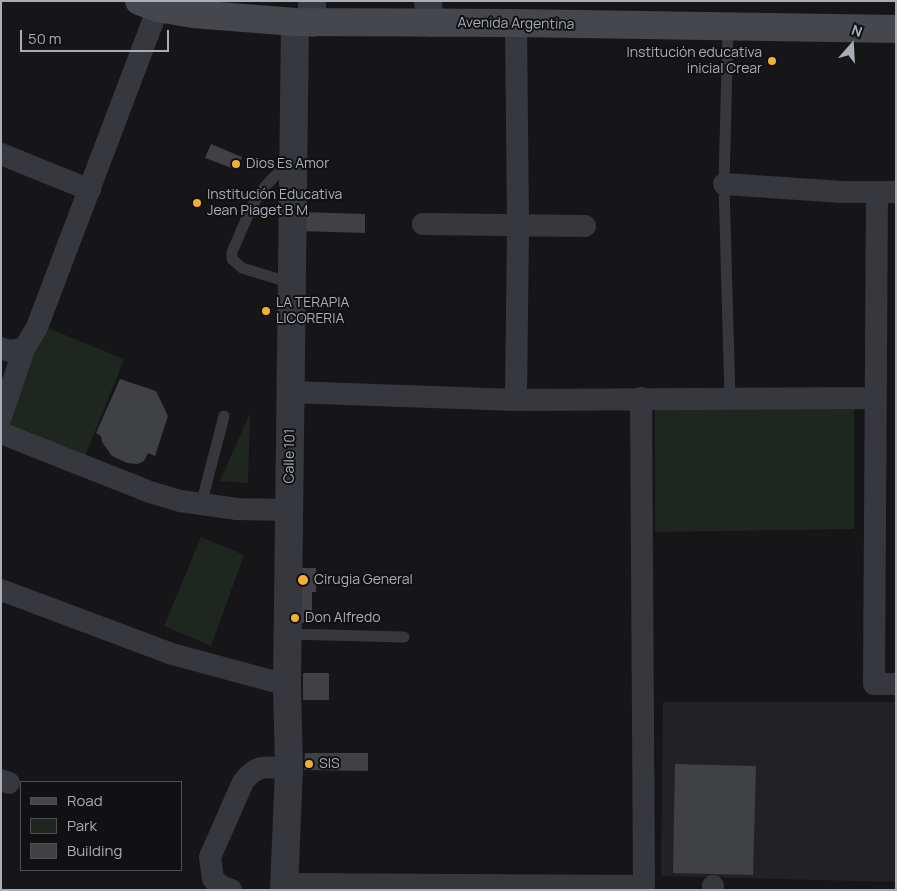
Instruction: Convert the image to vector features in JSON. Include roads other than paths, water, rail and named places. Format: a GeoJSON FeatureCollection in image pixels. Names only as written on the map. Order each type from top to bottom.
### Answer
{"type":"FeatureCollection","features":[{"type":"Feature","properties":{"kind":"main road","name":"Avenida Argentina"},"geometry":{"type":"LineString","coordinates":[[148,5],[260,11],[307,16],[429,12],[516,23],[896,29]]}},
{"type":"Feature","properties":{"kind":"street"},"geometry":{"type":"LineString","coordinates":[[1,417],[24,349],[37,327],[90,190],[148,5]]}},
{"type":"Feature","properties":{"kind":"street","name":"Calle 101"},"geometry":{"type":"LineString","coordinates":[[284,887],[289,769],[287,685],[295,161],[307,16]]}},
{"type":"Feature","properties":{"kind":"street"},"geometry":{"type":"LineString","coordinates":[[516,23],[518,226],[516,400]]}},
{"type":"Feature","properties":{"kind":"street"},"geometry":{"type":"LineString","coordinates":[[1,154],[90,190]]}},
{"type":"Feature","properties":{"kind":"street"},"geometry":{"type":"LineString","coordinates":[[724,184],[886,192],[875,398],[874,684],[896,684]]}},
{"type":"Feature","properties":{"kind":"street"},"geometry":{"type":"LineString","coordinates":[[423,224],[585,226]]}},
{"type":"Feature","properties":{"kind":"street"},"geometry":{"type":"LineString","coordinates":[[1,348],[9,351],[24,349]]}},
{"type":"Feature","properties":{"kind":"street"},"geometry":{"type":"LineString","coordinates":[[291,392],[516,400],[875,398]]}},
{"type":"Feature","properties":{"kind":"street"},"geometry":{"type":"LineString","coordinates":[[284,887],[644,886],[641,398]]}},
{"type":"Feature","properties":{"kind":"street"},"geometry":{"type":"LineString","coordinates":[[1,432],[150,492],[201,505],[290,510]]}},
{"type":"Feature","properties":{"kind":"street"},"geometry":{"type":"LineString","coordinates":[[1,590],[172,654],[287,685]]}},
{"type":"Feature","properties":{"kind":"street"},"geometry":{"type":"LineString","coordinates":[[231,890],[222,887],[213,879],[210,856],[242,782],[250,772],[260,767],[289,769]]}},
{"type":"Feature","properties":{"kind":"lane"},"geometry":{"type":"LineString","coordinates":[[728,27],[724,184],[730,399]]}},
{"type":"Feature","properties":{"kind":"lane"},"geometry":{"type":"LineString","coordinates":[[293,284],[236,265],[232,259],[232,252],[258,195],[274,176],[295,161]]}},
{"type":"Feature","properties":{"kind":"lane"},"geometry":{"type":"LineString","coordinates":[[201,505],[224,416]]}},
{"type":"Feature","properties":{"kind":"lane"},"geometry":{"type":"LineString","coordinates":[[288,634],[404,637]]}},
{"type":"Feature","properties":{"kind":"place","name":"Institución educativa inicial Crear"},"geometry":{"type":"Point","coordinates":[772,61]}},
{"type":"Feature","properties":{"kind":"place","name":"Dios Es Amor"},"geometry":{"type":"Point","coordinates":[236,164]}},
{"type":"Feature","properties":{"kind":"place","name":"Institución Educativa Jean Piaget B M"},"geometry":{"type":"Point","coordinates":[197,203]}},
{"type":"Feature","properties":{"kind":"place","name":"LA TERAPIA LICORERIA"},"geometry":{"type":"Point","coordinates":[266,311]}},
{"type":"Feature","properties":{"kind":"place","name":"Cirugia General"},"geometry":{"type":"Point","coordinates":[303,580]}},
{"type":"Feature","properties":{"kind":"place","name":"Don Alfredo"},"geometry":{"type":"Point","coordinates":[295,618]}},
{"type":"Feature","properties":{"kind":"place","name":"SIS"},"geometry":{"type":"Point","coordinates":[309,764]}}]}
